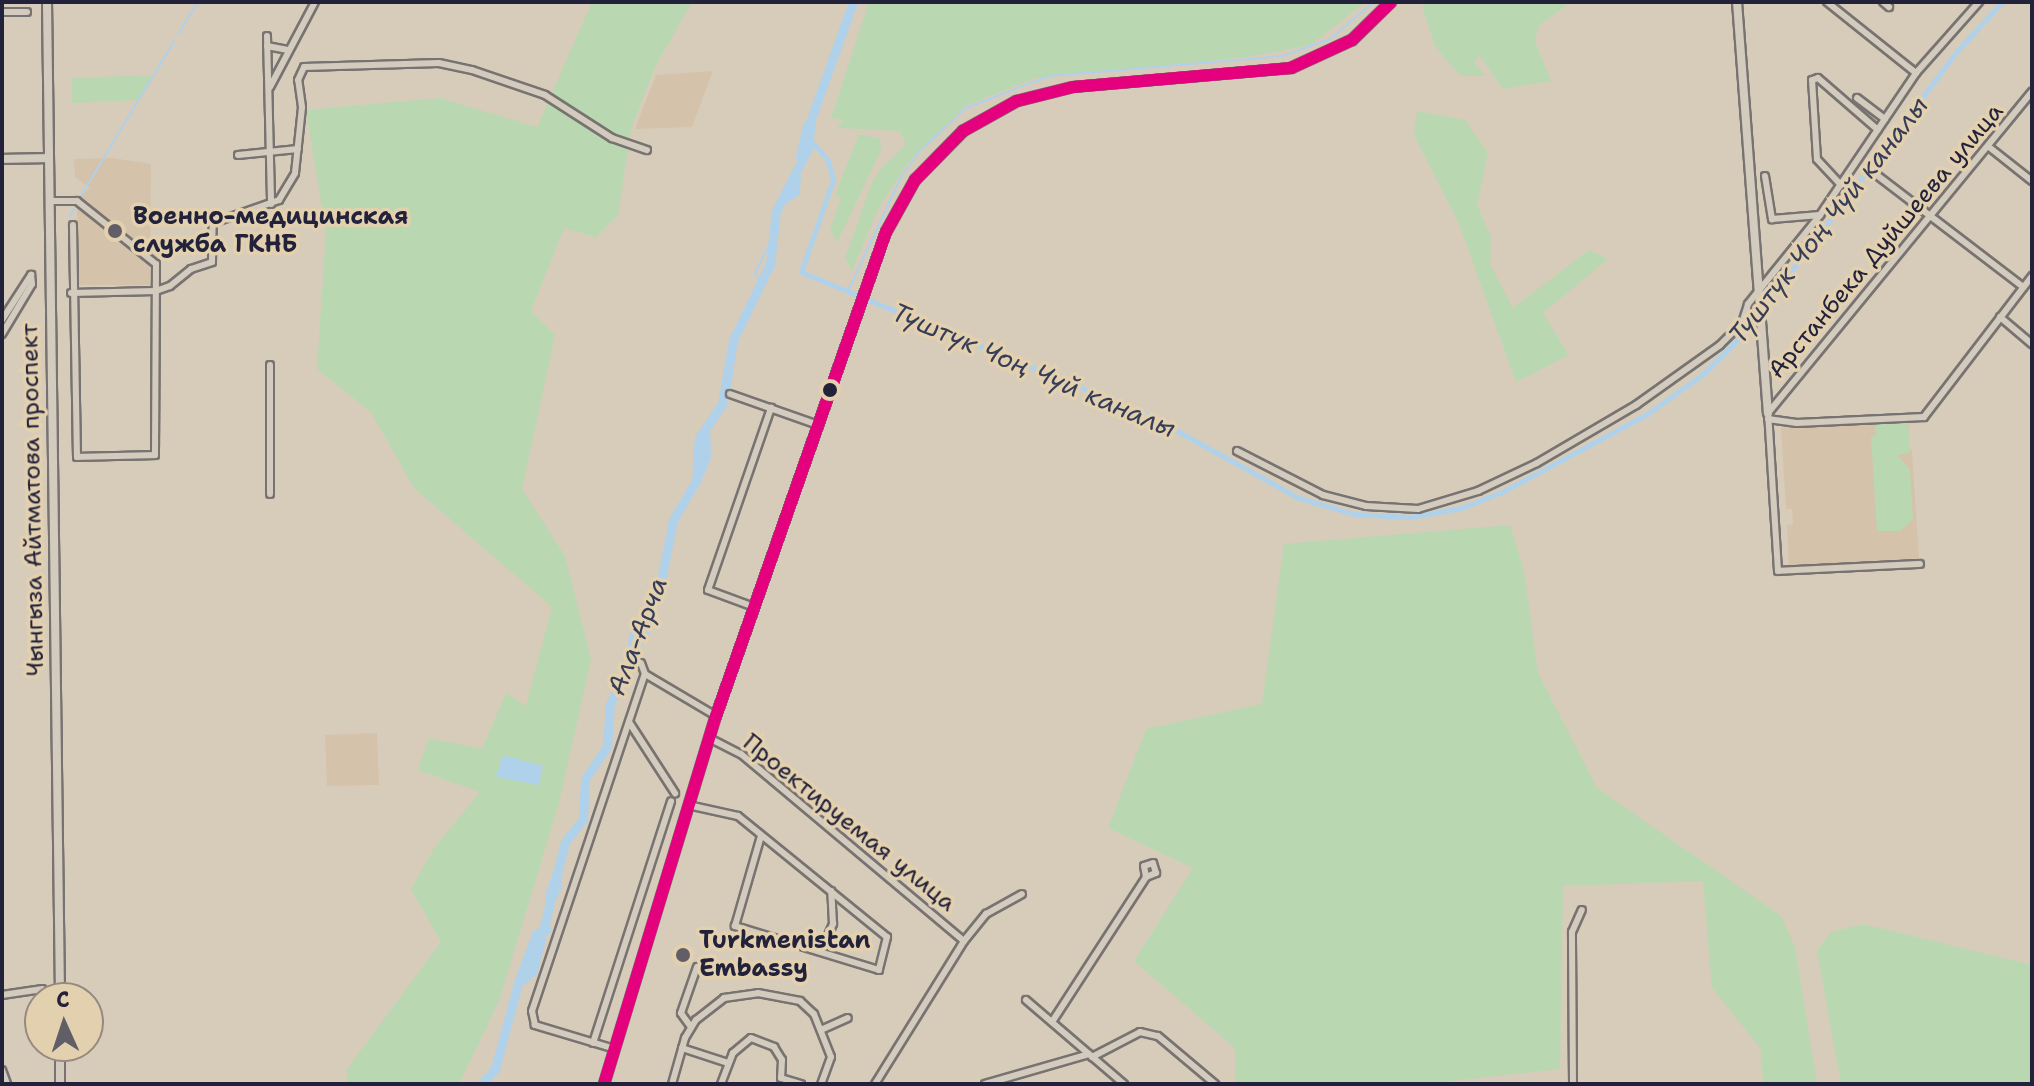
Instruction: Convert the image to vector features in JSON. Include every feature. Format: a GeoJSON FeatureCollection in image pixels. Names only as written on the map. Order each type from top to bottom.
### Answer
{"type":"FeatureCollection","features":[{"type":"Feature","properties":{"kind":"main road","name":"Чынгыза Айтматова проспект"},"geometry":{"type":"LineString","coordinates":[[47,2],[60,982]]}},
{"type":"Feature","properties":{"kind":"main road"},"geometry":{"type":"LineString","coordinates":[[604,1084],[716,716],[886,232],[915,180],[942,149],[989,114],[1028,97],[1073,87],[1291,68],[1352,40],[1391,2]]}},
{"type":"Feature","properties":{"kind":"main road"},"geometry":{"type":"LineString","coordinates":[[1737,2],[1768,416]]}},
{"type":"Feature","properties":{"kind":"main road"},"geometry":{"type":"LineString","coordinates":[[2,159],[48,158]]}},
{"type":"Feature","properties":{"kind":"main road"},"geometry":{"type":"LineString","coordinates":[[60,1062],[60,1084]]}},
{"type":"Feature","properties":{"kind":"street"},"geometry":{"type":"LineString","coordinates":[[268,95],[287,50],[315,2]]}},
{"type":"Feature","properties":{"kind":"street"},"geometry":{"type":"LineString","coordinates":[[1827,2],[1916,73]]}},
{"type":"Feature","properties":{"kind":"street"},"geometry":{"type":"LineString","coordinates":[[1237,451],[1303,488],[1347,502],[1404,510],[1444,503],[1537,463],[1660,390],[1726,340],[1759,291],[1820,215],[1916,73],[1979,2]]}},
{"type":"Feature","properties":{"kind":"street"},"geometry":{"type":"LineString","coordinates":[[2,12],[27,12]]}},
{"type":"Feature","properties":{"kind":"street"},"geometry":{"type":"LineString","coordinates":[[267,36],[271,205]]}},
{"type":"Feature","properties":{"kind":"street"},"geometry":{"type":"LineString","coordinates":[[267,46],[287,50]]}},
{"type":"Feature","properties":{"kind":"street"},"geometry":{"type":"LineString","coordinates":[[72,293],[156,291],[212,262],[213,223],[271,205],[292,181],[302,107],[298,80],[304,67],[439,63],[545,95],[624,145],[647,150]]}},
{"type":"Feature","properties":{"kind":"street"},"geometry":{"type":"LineString","coordinates":[[1841,185],[1817,159],[1812,80],[1818,78],[1878,130]]}},
{"type":"Feature","properties":{"kind":"street","name":"Арстанбека Дуйшеева улица"},"geometry":{"type":"LineString","coordinates":[[1768,416],[2032,92]]}},
{"type":"Feature","properties":{"kind":"street"},"geometry":{"type":"LineString","coordinates":[[1857,98],[1885,119]]}},
{"type":"Feature","properties":{"kind":"street"},"geometry":{"type":"LineString","coordinates":[[1989,147],[2032,181]]}},
{"type":"Feature","properties":{"kind":"street"},"geometry":{"type":"LineString","coordinates":[[238,155],[298,149]]}},
{"type":"Feature","properties":{"kind":"street"},"geometry":{"type":"LineString","coordinates":[[1765,176],[1772,219],[1820,215]]}},
{"type":"Feature","properties":{"kind":"street"},"geometry":{"type":"LineString","coordinates":[[1878,176],[2023,287]]}},
{"type":"Feature","properties":{"kind":"street"},"geometry":{"type":"LineString","coordinates":[[49,201],[77,201],[152,260],[156,291],[155,455],[77,457],[73,225]]}},
{"type":"Feature","properties":{"kind":"street"},"geometry":{"type":"LineString","coordinates":[[1920,564],[1778,571],[1768,416],[1797,423],[1924,417],[2032,276]]}},
{"type":"Feature","properties":{"kind":"street"},"geometry":{"type":"LineString","coordinates":[[2,320],[31,278],[2,334]]}},
{"type":"Feature","properties":{"kind":"street"},"geometry":{"type":"LineString","coordinates":[[2000,317],[2032,344]]}},
{"type":"Feature","properties":{"kind":"street"},"geometry":{"type":"LineString","coordinates":[[270,365],[270,494]]}},
{"type":"Feature","properties":{"kind":"street"},"geometry":{"type":"LineString","coordinates":[[730,394],[818,425]]}},
{"type":"Feature","properties":{"kind":"street"},"geometry":{"type":"LineString","coordinates":[[754,607],[708,590],[771,408]]}},
{"type":"Feature","properties":{"kind":"street"},"geometry":{"type":"LineString","coordinates":[[615,1049],[535,1025],[532,1011],[645,674],[641,663]]}},
{"type":"Feature","properties":{"kind":"street"},"geometry":{"type":"LineString","coordinates":[[645,674],[716,716]]}},
{"type":"Feature","properties":{"kind":"street"},"geometry":{"type":"LineString","coordinates":[[629,722],[675,793]]}},
{"type":"Feature","properties":{"kind":"street","name":"Проектируемая улица"},"geometry":{"type":"LineString","coordinates":[[709,738],[741,754],[964,941]]}},
{"type":"Feature","properties":{"kind":"street"},"geometry":{"type":"LineString","coordinates":[[593,1043],[671,801]]}},
{"type":"Feature","properties":{"kind":"street"},"geometry":{"type":"LineString","coordinates":[[688,805],[738,816],[831,891],[888,944],[879,970],[735,926],[761,836]]}},
{"type":"Feature","properties":{"kind":"street"},"geometry":{"type":"LineString","coordinates":[[1052,1022],[1146,877]]}},
{"type":"Feature","properties":{"kind":"street"},"geometry":{"type":"LineString","coordinates":[[821,951],[833,924],[831,891]]}},
{"type":"Feature","properties":{"kind":"street"},"geometry":{"type":"LineString","coordinates":[[875,1084],[964,941],[986,914],[1022,894]]}},
{"type":"Feature","properties":{"kind":"street"},"geometry":{"type":"LineString","coordinates":[[1573,1084],[1572,932],[1582,910]]}},
{"type":"Feature","properties":{"kind":"street"},"geometry":{"type":"LineString","coordinates":[[691,1027],[681,1013],[697,967]]}},
{"type":"Feature","properties":{"kind":"street"},"geometry":{"type":"LineString","coordinates":[[2,995],[24,992]]}},
{"type":"Feature","properties":{"kind":"street"},"geometry":{"type":"LineString","coordinates":[[672,1084],[691,1027],[724,998],[758,993],[800,1001],[823,1029],[831,1057],[821,1084]]}},
{"type":"Feature","properties":{"kind":"street"},"geometry":{"type":"LineString","coordinates":[[1026,1000],[1124,1084]]}},
{"type":"Feature","properties":{"kind":"street"},"geometry":{"type":"LineString","coordinates":[[823,1029],[848,1018]]}},
{"type":"Feature","properties":{"kind":"street"},"geometry":{"type":"LineString","coordinates":[[985,1084],[1090,1056],[1140,1032],[1158,1036],[1215,1084]]}},
{"type":"Feature","properties":{"kind":"street"},"geometry":{"type":"LineString","coordinates":[[721,1084],[728,1063],[745,1041],[762,1040],[780,1053],[781,1078],[801,1084]]}},
{"type":"Feature","properties":{"kind":"street"},"geometry":{"type":"LineString","coordinates":[[682,1048],[728,1063]]}},
{"type":"Feature","properties":{"kind":"street"},"geometry":{"type":"LineString","coordinates":[[2,1070],[7,1084]]}},
{"type":"Feature","properties":{"kind":"shaded area"},"geometry":{"type":"Polygon","coordinates":[[[713,71],[692,127],[635,129],[656,75],[713,71]]]}},
{"type":"Feature","properties":{"kind":"shaded area","name":"Военно-медицинская служба ГКНБ"},"geometry":{"type":"Polygon","coordinates":[[[112,158],[151,164],[150,285],[78,285],[77,198],[90,188],[75,177],[74,159],[112,158]]]}},
{"type":"Feature","properties":{"kind":"shaded area"},"geometry":{"type":"Polygon","coordinates":[[[1910,420],[1907,446],[1912,451],[1919,559],[1789,566],[1787,525],[1793,524],[1792,509],[1786,509],[1781,428],[1910,420]]]}},
{"type":"Feature","properties":{"kind":"shaded area"},"geometry":{"type":"Polygon","coordinates":[[[377,733],[379,785],[327,786],[325,735],[377,733]]]}},
{"type":"Feature","properties":{"kind":"green space"},"geometry":{"type":"Polygon","coordinates":[[[592,2],[692,2],[655,67],[631,129],[618,215],[596,237],[564,228],[531,311],[555,335],[522,489],[565,556],[591,659],[559,803],[499,1001],[459,1084],[347,1084],[347,1069],[441,942],[411,889],[434,848],[480,792],[418,770],[429,738],[482,749],[506,693],[526,706],[552,607],[414,488],[371,412],[317,369],[326,233],[306,110],[440,98],[537,127],[592,2]]]}},
{"type":"Feature","properties":{"kind":"green space"},"geometry":{"type":"Polygon","coordinates":[[[869,2],[1366,2],[1310,45],[1247,57],[1036,78],[965,106],[907,164],[878,209],[852,271],[845,258],[871,185],[881,168],[906,145],[900,131],[837,128],[843,120],[831,118],[869,2]]]}},
{"type":"Feature","properties":{"kind":"green space"},"geometry":{"type":"Polygon","coordinates":[[[1427,2],[1572,2],[1539,25],[1535,41],[1551,81],[1503,89],[1479,55],[1474,63],[1486,76],[1460,76],[1435,46],[1422,7],[1427,2]]]}},
{"type":"Feature","properties":{"kind":"green space"},"geometry":{"type":"Polygon","coordinates":[[[153,75],[137,100],[72,103],[72,78],[153,75]]]}},
{"type":"Feature","properties":{"kind":"green space"},"geometry":{"type":"Polygon","coordinates":[[[1417,111],[1465,120],[1488,153],[1477,205],[1491,237],[1490,264],[1513,308],[1589,250],[1608,259],[1543,313],[1569,355],[1516,382],[1459,224],[1414,135],[1417,111]]]}},
{"type":"Feature","properties":{"kind":"green space"},"geometry":{"type":"Polygon","coordinates":[[[859,134],[880,139],[881,150],[837,243],[830,228],[841,199],[835,195],[859,134]]]}},
{"type":"Feature","properties":{"kind":"green space"},"geometry":{"type":"Polygon","coordinates":[[[1908,422],[1910,453],[1897,455],[1910,469],[1913,519],[1900,531],[1877,531],[1871,437],[1876,436],[1875,424],[1908,422]]]}},
{"type":"Feature","properties":{"kind":"green space"},"geometry":{"type":"Polygon","coordinates":[[[1510,525],[1524,571],[1538,673],[1597,788],[1781,916],[1795,947],[1817,1084],[1763,1084],[1761,1049],[1712,988],[1703,881],[1563,886],[1560,1069],[1425,1084],[1235,1084],[1235,1048],[1134,961],[1193,868],[1108,828],[1146,729],[1262,704],[1284,544],[1510,525]]]}},
{"type":"Feature","properties":{"kind":"green space"},"geometry":{"type":"Polygon","coordinates":[[[1863,924],[2032,965],[2032,1084],[1841,1084],[1817,951],[1831,932],[1863,924]]]}},
{"type":"Feature","properties":{"kind":"water"},"geometry":{"type":"Polygon","coordinates":[[[503,755],[543,766],[539,785],[496,777],[503,755]]]}},
{"type":"Feature","properties":{"kind":"waterway"},"geometry":{"type":"LineString","coordinates":[[178,35],[198,2]]}},
{"type":"Feature","properties":{"kind":"waterway","name":"Ала-Арча"},"geometry":{"type":"LineString","coordinates":[[481,1084],[495,1069],[518,983],[533,971],[565,842],[583,819],[585,779],[607,746],[610,704],[630,660],[634,632],[658,596],[673,520],[696,481],[699,438],[722,404],[733,340],[770,264],[776,211],[808,148],[811,119],[853,2]]}},
{"type":"Feature","properties":{"kind":"waterway"},"geometry":{"type":"LineString","coordinates":[[848,291],[901,177],[920,151],[966,108],[1049,76],[1282,56],[1330,39],[1374,2]]}},
{"type":"Feature","properties":{"kind":"waterway","name":"Түштүк Чоң Чүй каналы"},"geometry":{"type":"LineString","coordinates":[[809,138],[828,161],[833,180],[801,272],[1152,417],[1299,498],[1354,514],[1410,517],[1461,508],[1504,491],[1647,414],[1703,374],[1746,331],[1958,50],[2002,2]]}},
{"type":"Feature","properties":{"kind":"waterway"},"geometry":{"type":"LineString","coordinates":[[79,199],[175,40]]}},
{"type":"Feature","properties":{"kind":"waterway"},"geometry":{"type":"LineString","coordinates":[[800,156],[807,125]]}},
{"type":"Feature","properties":{"kind":"waterway"},"geometry":{"type":"LineString","coordinates":[[782,200],[795,192],[796,175]]}},
{"type":"Feature","properties":{"kind":"waterway"},"geometry":{"type":"LineString","coordinates":[[70,216],[74,209]]}},
{"type":"Feature","properties":{"kind":"waterway"},"geometry":{"type":"LineString","coordinates":[[761,285],[755,273],[773,236]]}},
{"type":"Feature","properties":{"kind":"waterway"},"geometry":{"type":"LineString","coordinates":[[2,327],[20,298]]}},
{"type":"Feature","properties":{"kind":"waterway","name":"Ала-Арча"},"geometry":{"type":"LineString","coordinates":[[725,393],[730,358]]}},
{"type":"Feature","properties":{"kind":"waterway"},"geometry":{"type":"LineString","coordinates":[[699,474],[706,456],[705,431]]}},
{"type":"Feature","properties":{"kind":"waterway"},"geometry":{"type":"LineString","coordinates":[[632,652],[649,625],[650,607]]}},
{"type":"Feature","properties":{"kind":"waterway","name":"Ала-Арча"},"geometry":{"type":"LineString","coordinates":[[637,623],[639,641]]}},
{"type":"Feature","properties":{"kind":"waterway"},"geometry":{"type":"LineString","coordinates":[[550,913],[546,895],[562,850]]}},
{"type":"Feature","properties":{"kind":"waterway"},"geometry":{"type":"LineString","coordinates":[[552,904],[561,889],[560,875]]}},
{"type":"Feature","properties":{"kind":"waterway"},"geometry":{"type":"LineString","coordinates":[[518,983],[536,934],[547,929]]}},
{"type":"Feature","properties":{"kind":"transit line"},"geometry":{"type":"LineString","coordinates":[[604,1084],[716,716],[886,232],[915,180],[963,131],[1017,101],[1073,87],[1291,68],[1352,40],[1391,2]]}},
{"type":"Feature","properties":{"kind":"place","name":"Военно-медицинская служба ГКНБ"},"geometry":{"type":"Point","coordinates":[115,231]}},
{"type":"Feature","properties":{"kind":"place","name":"Turkmenistan Embassy"},"geometry":{"type":"Point","coordinates":[683,955]}}]}
